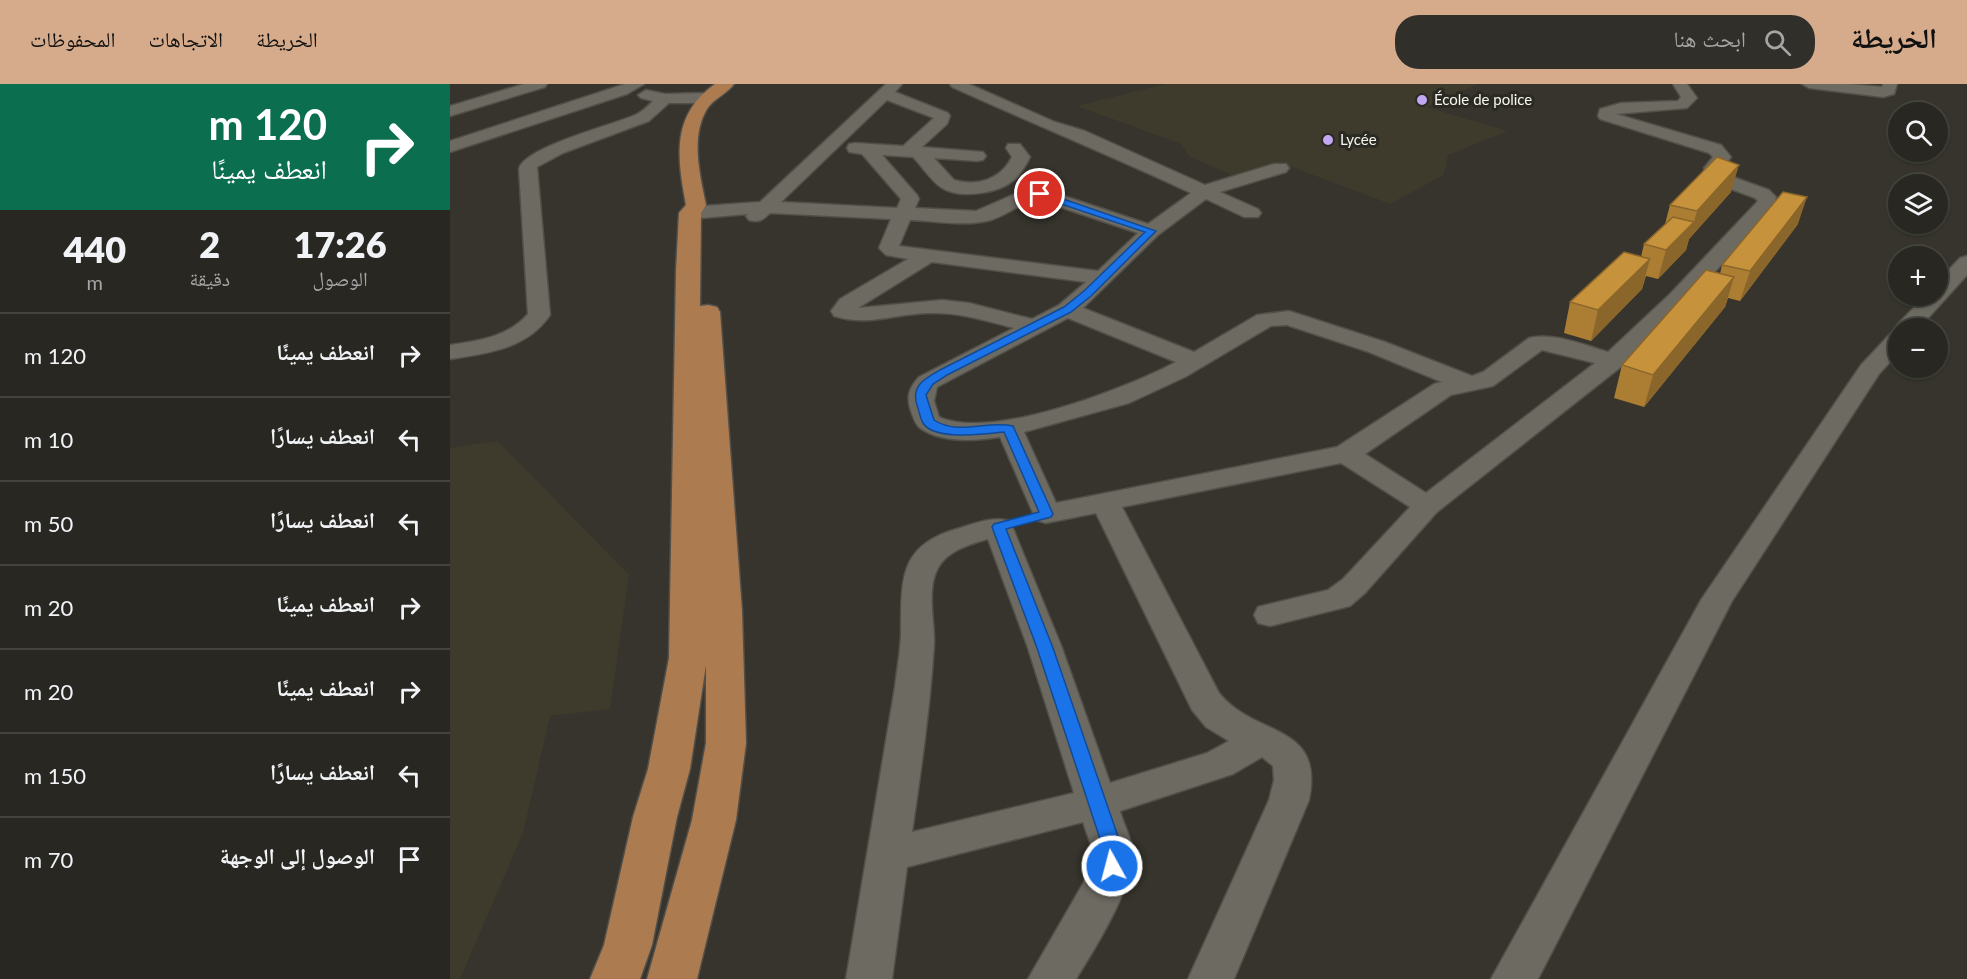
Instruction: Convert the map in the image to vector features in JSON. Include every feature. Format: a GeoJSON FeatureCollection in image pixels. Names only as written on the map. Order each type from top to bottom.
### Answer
{"type":"FeatureCollection","features":[{"type":"Feature","properties":{"kind":"main road"},"geometry":{"type":"LineString","coordinates":[[672,979],[714,820],[726,743],[724,611],[696,210],[689,171],[690,131],[693,118],[706,98],[726,84]]}},
{"type":"Feature","properties":{"kind":"main road"},"geometry":{"type":"LineString","coordinates":[[615,979],[628,945],[655,817],[669,769],[688,658],[696,210]]}},
{"type":"Feature","properties":{"kind":"street"},"geometry":{"type":"LineString","coordinates":[[450,111],[540,84]]}},
{"type":"Feature","properties":{"kind":"street"},"geometry":{"type":"LineString","coordinates":[[957,84],[1251,213]]}},
{"type":"Feature","properties":{"kind":"street"},"geometry":{"type":"LineString","coordinates":[[1270,615],[1338,598],[1354,586],[1427,506],[1613,361],[1678,299],[1767,202],[1767,197],[1762,194],[1713,176],[1713,168],[1722,157],[1715,149],[1606,116],[1606,112],[1621,108],[1682,105],[1689,98],[1680,84]]}},
{"type":"Feature","properties":{"kind":"street"},"geometry":{"type":"LineString","coordinates":[[1809,84],[1883,92],[1889,91],[1890,84]]}},
{"type":"Feature","properties":{"kind":"street"},"geometry":{"type":"LineString","coordinates":[[450,147],[630,87],[660,112]]}},
{"type":"Feature","properties":{"kind":"street"},"geometry":{"type":"LineString","coordinates":[[744,229],[763,207],[831,147],[890,89],[942,116],[941,121],[913,152]]}},
{"type":"Feature","properties":{"kind":"street"},"geometry":{"type":"LineString","coordinates":[[600,98],[693,118]]}},
{"type":"Feature","properties":{"kind":"street"},"geometry":{"type":"LineString","coordinates":[[450,352],[489,346],[516,336],[531,326],[539,315],[528,169],[530,164],[557,149],[706,98]]}},
{"type":"Feature","properties":{"kind":"street"},"geometry":{"type":"LineString","coordinates":[[831,147],[977,156]]}},
{"type":"Feature","properties":{"kind":"street"},"geometry":{"type":"LineString","coordinates":[[913,152],[948,184],[954,187],[976,187],[1008,177],[1021,158],[1014,148]]}},
{"type":"Feature","properties":{"kind":"street"},"geometry":{"type":"LineString","coordinates":[[867,149],[884,170],[909,193],[910,199],[889,248],[901,253],[1102,278]]}},
{"type":"Feature","properties":{"kind":"street"},"geometry":{"type":"LineString","coordinates":[[1280,168],[1204,191],[1151,231],[1067,309],[928,382],[922,388],[920,395],[928,422],[937,428],[964,432],[1009,428],[1120,398],[1196,361],[1265,320],[1281,317],[1377,347],[1468,383]]}},
{"type":"Feature","properties":{"kind":"street"},"geometry":{"type":"LineString","coordinates":[[696,210],[763,207],[983,216],[1028,195],[1040,194],[1151,231]]}},
{"type":"Feature","properties":{"kind":"street"},"geometry":{"type":"LineString","coordinates":[[928,256],[848,304],[842,311],[856,315],[938,307],[1035,327]]}},
{"type":"Feature","properties":{"kind":"street"},"geometry":{"type":"LineString","coordinates":[[1948,283],[1967,262]]}},
{"type":"Feature","properties":{"kind":"street"},"geometry":{"type":"LineString","coordinates":[[1916,318],[1927,306]]}},
{"type":"Feature","properties":{"kind":"street"},"geometry":{"type":"LineString","coordinates":[[1067,309],[1196,361]]}},
{"type":"Feature","properties":{"kind":"street"},"geometry":{"type":"LineString","coordinates":[[869,979],[912,696],[917,642],[918,587],[922,567],[936,550],[951,540],[1046,514],[1346,454],[1443,389],[1492,377],[1537,343],[1553,344],[1613,361]]}},
{"type":"Feature","properties":{"kind":"street"},"geometry":{"type":"LineString","coordinates":[[1514,979],[1717,600],[1870,370],[1888,350]]}},
{"type":"Feature","properties":{"kind":"street"},"geometry":{"type":"LineString","coordinates":[[1009,428],[1046,514]]}},
{"type":"Feature","properties":{"kind":"street"},"geometry":{"type":"LineString","coordinates":[[1346,454],[1427,506]]}},
{"type":"Feature","properties":{"kind":"street"},"geometry":{"type":"LineString","coordinates":[[1105,502],[1205,701],[1221,719],[1277,746],[1289,757],[1295,771],[1294,785],[1211,979]]}},
{"type":"Feature","properties":{"kind":"street"},"geometry":{"type":"LineString","coordinates":[[999,527],[1045,648],[1112,848],[1112,866],[1106,886],[1051,979]]}},
{"type":"Feature","properties":{"kind":"street"},"geometry":{"type":"LineString","coordinates":[[888,855],[1097,803],[1220,764],[1262,740]]}},
{"type":"Feature","properties":{"kind":"shaded area","name":"Lycée"},"geometry":{"type":"Polygon","coordinates":[[[1165,84],[1478,84],[1426,107],[1508,131],[1448,155],[1444,175],[1390,204],[1284,164],[1241,179],[1190,157],[1181,144],[1077,106],[1165,84]]]}},
{"type":"Feature","properties":{"kind":"shaded area"},"geometry":{"type":"Polygon","coordinates":[[[498,441],[629,575],[610,709],[550,716],[523,833],[460,979],[450,979],[450,448],[498,441]]]}},
{"type":"Feature","properties":{"kind":"building"},"geometry":{"type":"Polygon","coordinates":[[[1717,157],[1739,165],[1697,211],[1670,205],[1717,157]]]}},
{"type":"Feature","properties":{"kind":"building"},"geometry":{"type":"Polygon","coordinates":[[[1783,192],[1807,197],[1750,271],[1722,265],[1783,192]]]}},
{"type":"Feature","properties":{"kind":"building"},"geometry":{"type":"Polygon","coordinates":[[[1673,217],[1694,222],[1666,250],[1644,244],[1673,217]]]}},
{"type":"Feature","properties":{"kind":"building"},"geometry":{"type":"Polygon","coordinates":[[[1624,252],[1650,259],[1598,310],[1570,302],[1624,252]]]}},
{"type":"Feature","properties":{"kind":"building"},"geometry":{"type":"Polygon","coordinates":[[[1706,270],[1734,277],[1653,375],[1622,365],[1706,270]]]}},
{"type":"Feature","properties":{"kind":"place","name":"École de police"},"geometry":{"type":"Point","coordinates":[1422,100]}},
{"type":"Feature","properties":{"kind":"place","name":"Lycée"},"geometry":{"type":"Point","coordinates":[1328,140]}},
{"type":"Feature","properties":{"kind":"route"},"geometry":{"type":"LineString","coordinates":[[1040,194],[1151,231],[1087,294],[1067,309],[928,382],[922,388],[920,395],[928,422],[937,428],[964,432],[1009,428],[1046,514],[999,527],[1045,648],[1091,784],[1112,848],[1112,866]]}}]}
